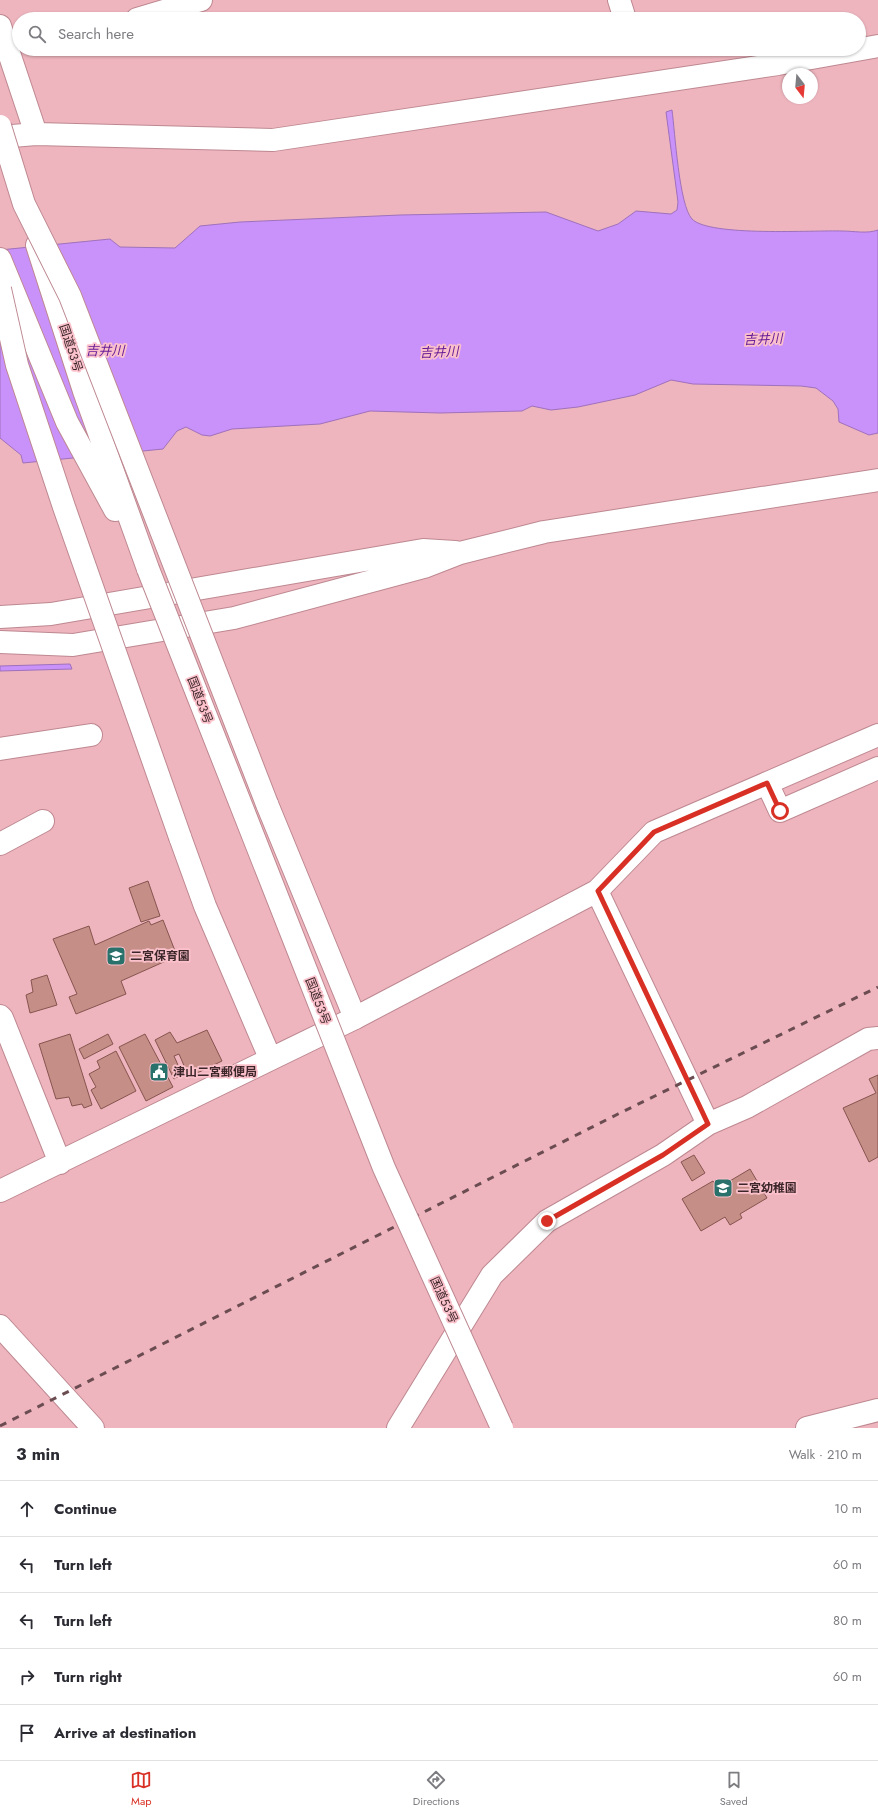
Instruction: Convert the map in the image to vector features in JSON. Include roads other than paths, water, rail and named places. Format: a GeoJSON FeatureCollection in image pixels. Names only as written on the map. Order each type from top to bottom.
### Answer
{"type":"FeatureCollection","features":[{"type":"Feature","properties":{"kind":"main road"},"geometry":{"type":"LineString","coordinates":[[156,12],[177,4],[202,0]]}},
{"type":"Feature","properties":{"kind":"main road"},"geometry":{"type":"LineString","coordinates":[[619,0],[623,12]]}},
{"type":"Feature","properties":{"kind":"main road"},"geometry":{"type":"LineString","coordinates":[[0,26],[12,45]]}},
{"type":"Feature","properties":{"kind":"main road"},"geometry":{"type":"LineString","coordinates":[[866,48],[878,46]]}},
{"type":"Feature","properties":{"kind":"main road"},"geometry":{"type":"LineString","coordinates":[[17,56],[36,134]]}},
{"type":"Feature","properties":{"kind":"main road"},"geometry":{"type":"LineString","coordinates":[[0,137],[36,134],[273,140],[822,56]]}},
{"type":"Feature","properties":{"kind":"main road","name":"国道53号"},"geometry":{"type":"LineString","coordinates":[[0,126],[84,392],[148,569],[384,1168],[502,1428]]}},
{"type":"Feature","properties":{"kind":"main road"},"geometry":{"type":"LineString","coordinates":[[24,204],[70,296],[267,804],[355,1018]]}},
{"type":"Feature","properties":{"kind":"main road","name":"国道53号"},"geometry":{"type":"LineString","coordinates":[[0,259],[67,422],[148,569]]}},
{"type":"Feature","properties":{"kind":"main road"},"geometry":{"type":"LineString","coordinates":[[0,289],[17,364],[64,507],[205,906],[270,1058]]}},
{"type":"Feature","properties":{"kind":"main road"},"geometry":{"type":"LineString","coordinates":[[0,642],[73,645],[234,618],[424,567],[460,553],[544,532],[878,480]]}},
{"type":"Feature","properties":{"kind":"main road"},"geometry":{"type":"LineString","coordinates":[[0,617],[51,614],[423,550],[460,553]]}},
{"type":"Feature","properties":{"kind":"main road"},"geometry":{"type":"LineString","coordinates":[[0,1191],[60,1163],[270,1058],[355,1018],[598,891],[654,832],[878,735]]}},
{"type":"Feature","properties":{"kind":"main road"},"geometry":{"type":"LineString","coordinates":[[0,749],[91,736]]}},
{"type":"Feature","properties":{"kind":"main road"},"geometry":{"type":"LineString","coordinates":[[767,783],[780,811],[878,768]]}},
{"type":"Feature","properties":{"kind":"main road"},"geometry":{"type":"LineString","coordinates":[[0,844],[43,821]]}},
{"type":"Feature","properties":{"kind":"main road"},"geometry":{"type":"LineString","coordinates":[[598,891],[708,1124]]}},
{"type":"Feature","properties":{"kind":"main road"},"geometry":{"type":"LineString","coordinates":[[0,1016],[60,1163]]}},
{"type":"Feature","properties":{"kind":"main road"},"geometry":{"type":"LineString","coordinates":[[398,1428],[492,1275],[547,1221],[663,1155],[708,1124],[747,1107],[868,1039],[878,1038]]}},
{"type":"Feature","properties":{"kind":"main road"},"geometry":{"type":"LineString","coordinates":[[0,1326],[93,1428]]}},
{"type":"Feature","properties":{"kind":"main road"},"geometry":{"type":"LineString","coordinates":[[807,1428],[878,1410]]}},
{"type":"Feature","properties":{"kind":"water","name":"吉井川"},"geometry":{"type":"Polygon","coordinates":[[[672,110],[676,150],[684,199],[692,219],[702,225],[740,230],[787,232],[865,232],[878,230],[878,433],[869,435],[839,422],[838,409],[833,401],[816,388],[801,386],[693,384],[671,380],[635,395],[578,407],[551,410],[532,406],[522,411],[440,413],[370,411],[320,424],[232,429],[210,436],[202,435],[186,427],[177,431],[163,449],[23,463],[21,455],[0,438],[0,250],[110,239],[120,247],[175,248],[200,226],[240,222],[400,215],[546,212],[598,231],[618,224],[636,211],[671,214],[677,210],[678,202],[666,112],[672,110]]]}},
{"type":"Feature","properties":{"kind":"water"},"geometry":{"type":"Polygon","coordinates":[[[70,664],[72,669],[0,671],[0,666],[70,664]]]}},
{"type":"Feature","properties":{"kind":"railway"},"geometry":{"type":"LineString","coordinates":[[0,1426],[618,1114],[878,987]]}},
{"type":"Feature","properties":{"kind":"place","name":"二宮保育園"},"geometry":{"type":"Point","coordinates":[116,956]}},
{"type":"Feature","properties":{"kind":"place","name":"津山二宮郵便局"},"geometry":{"type":"Point","coordinates":[159,1072]}},
{"type":"Feature","properties":{"kind":"place","name":"二宮幼稚園"},"geometry":{"type":"Point","coordinates":[723,1188]}}]}
